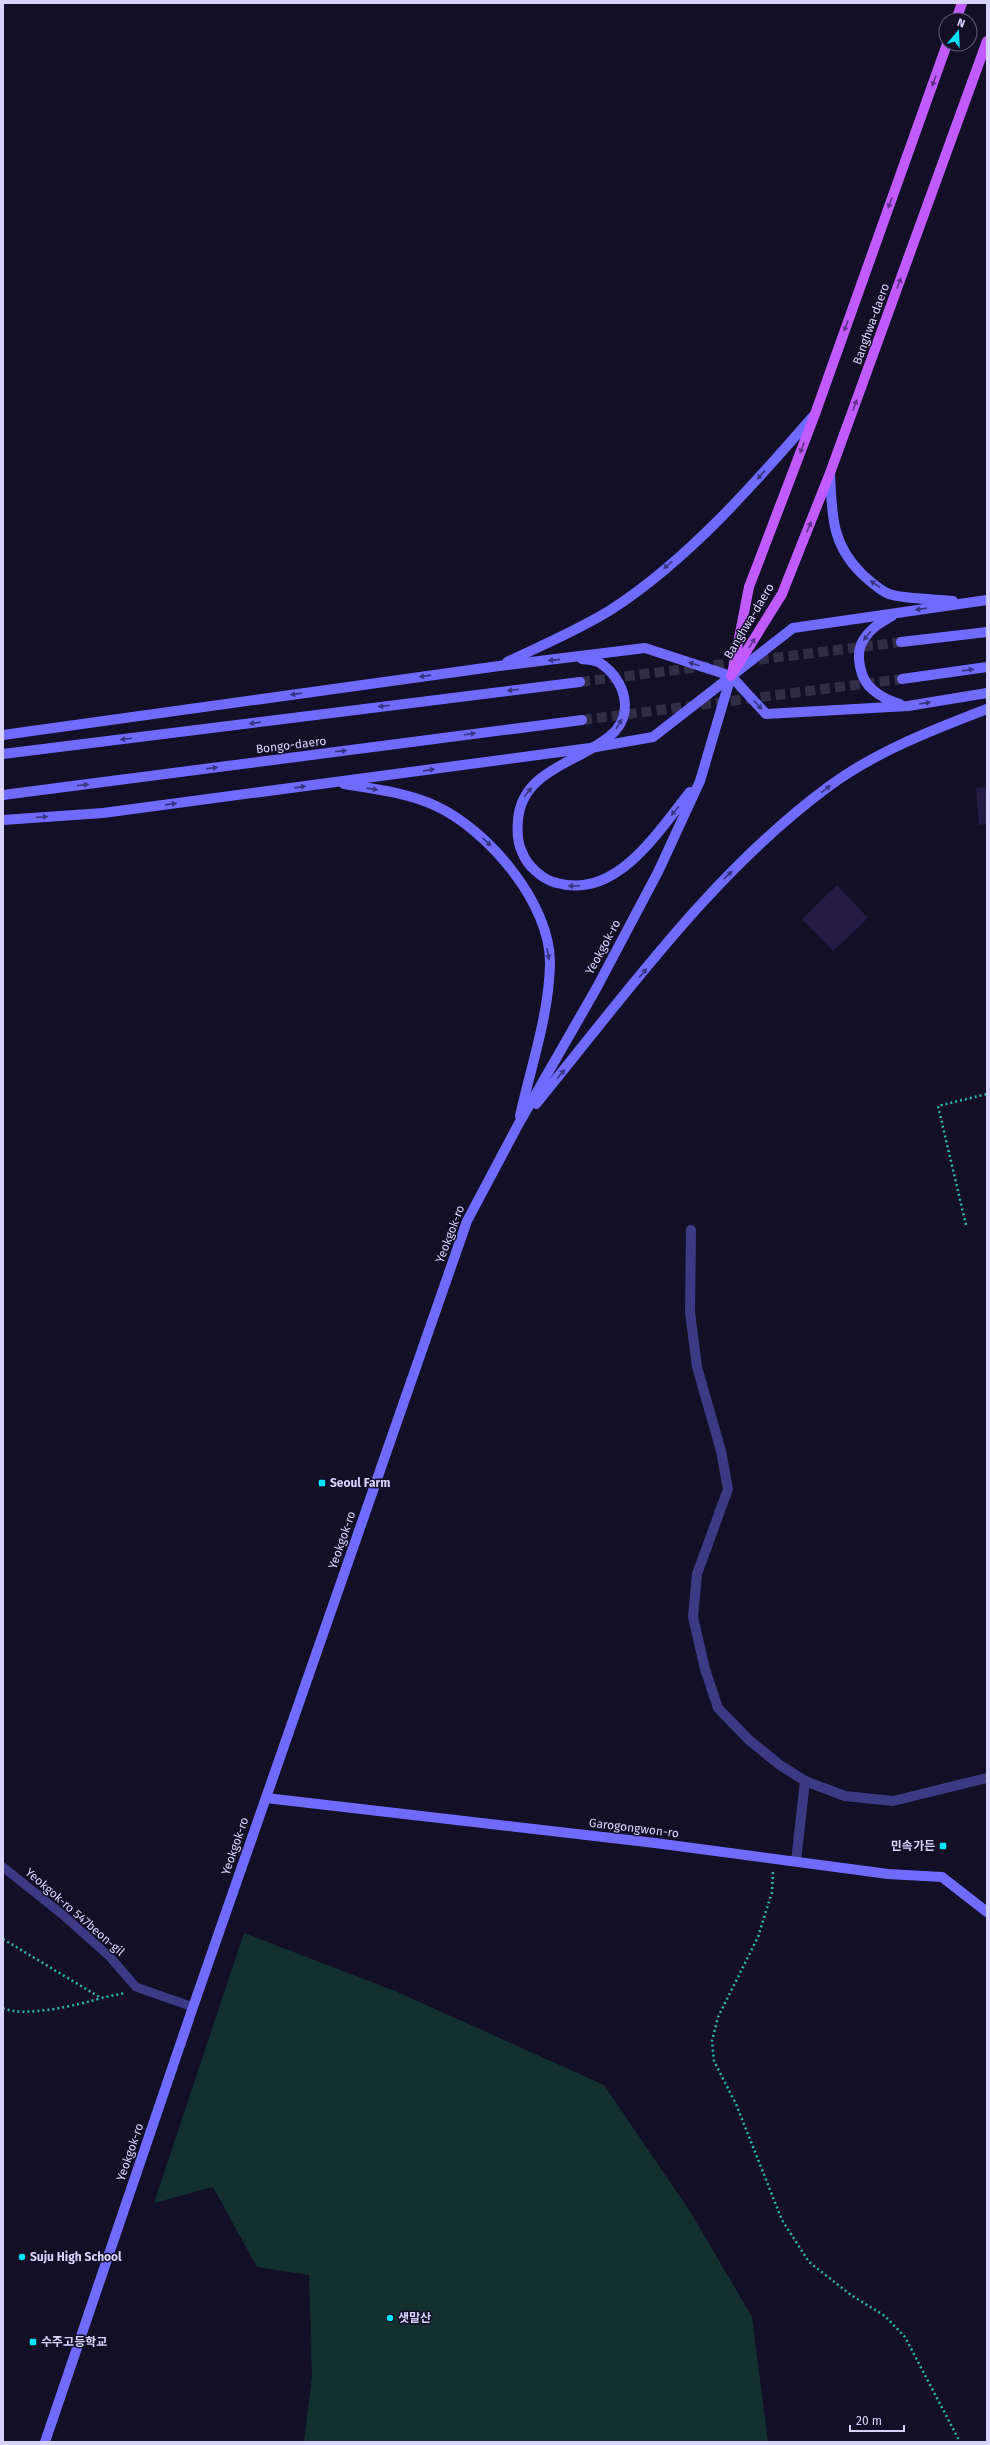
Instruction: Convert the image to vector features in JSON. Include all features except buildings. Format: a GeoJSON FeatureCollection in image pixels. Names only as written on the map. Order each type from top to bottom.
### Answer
{"type":"FeatureCollection","features":[{"type":"Feature","properties":{"kind":"main road","name":"Banghwa-daero"},"geometry":{"type":"LineString","coordinates":[[731,676],[782,594],[830,473],[987,41]]}},
{"type":"Feature","properties":{"kind":"main road","name":"Banghwa-daero"},"geometry":{"type":"LineString","coordinates":[[731,676],[749,587],[815,414],[944,52]]}},
{"type":"Feature","properties":{"kind":"street"},"geometry":{"type":"LineString","coordinates":[[499,666],[573,631],[606,613],[654,578],[761,476],[815,414]]}},
{"type":"Feature","properties":{"kind":"street"},"geometry":{"type":"LineString","coordinates":[[830,473],[832,511],[842,550],[871,582],[890,594],[967,602]]}},
{"type":"Feature","properties":{"kind":"street"},"geometry":{"type":"LineString","coordinates":[[3,820],[104,813],[590,748],[653,737],[793,628],[987,600]]}},
{"type":"Feature","properties":{"kind":"street"},"geometry":{"type":"LineString","coordinates":[[898,613],[876,625],[863,640],[858,659],[862,674],[872,690],[887,700],[908,706]]}},
{"type":"Feature","properties":{"kind":"street"},"geometry":{"type":"LineString","coordinates":[[901,642],[987,632]]}},
{"type":"Feature","properties":{"kind":"street"},"geometry":{"type":"LineString","coordinates":[[3,735],[499,666],[645,648],[731,676],[766,714],[908,706],[987,694]]}},
{"type":"Feature","properties":{"kind":"street"},"geometry":{"type":"LineString","coordinates":[[574,657],[598,662],[613,673],[624,691],[626,705],[621,723],[610,736],[559,766],[537,781],[524,796],[519,813],[517,835],[522,853],[534,870],[551,882],[569,887],[585,886],[602,881],[616,873],[632,860],[700,781]]}},
{"type":"Feature","properties":{"kind":"street"},"geometry":{"type":"LineString","coordinates":[[902,679],[987,667]]}},
{"type":"Feature","properties":{"kind":"street","name":"Yeokgok-ro"},"geometry":{"type":"LineString","coordinates":[[45,2442],[193,2007],[467,1222],[518,1125],[600,982],[658,872],[700,781],[731,676]]}},
{"type":"Feature","properties":{"kind":"street"},"geometry":{"type":"LineString","coordinates":[[3,754],[580,682]]}},
{"type":"Feature","properties":{"kind":"street"},"geometry":{"type":"LineString","coordinates":[[518,1125],[716,885],[777,828],[829,786],[884,753],[942,726],[987,709]]}},
{"type":"Feature","properties":{"kind":"street","name":"Bongo-daero"},"geometry":{"type":"LineString","coordinates":[[3,795],[582,720]]}},
{"type":"Feature","properties":{"kind":"street"},"geometry":{"type":"LineString","coordinates":[[333,782],[390,792],[435,806],[469,825],[501,856],[526,892],[543,930],[550,962],[546,1001],[518,1125]]}},
{"type":"Feature","properties":{"kind":"street"},"geometry":{"type":"LineString","coordinates":[[691,1230],[690,1312],[697,1367],[721,1451],[728,1489],[697,1574],[693,1617],[705,1669],[718,1708],[749,1740],[805,1781],[845,1796],[893,1801],[987,1778]]}},
{"type":"Feature","properties":{"kind":"street"},"geometry":{"type":"LineString","coordinates":[[796,1861],[805,1781]]}},
{"type":"Feature","properties":{"kind":"street","name":"Garogongwon-ro"},"geometry":{"type":"LineString","coordinates":[[266,1798],[796,1861],[888,1874],[942,1878],[987,1912]]}},
{"type":"Feature","properties":{"kind":"lane","name":"Yeokgok-ro 547beon-gil"},"geometry":{"type":"LineString","coordinates":[[3,1867],[63,1915],[110,1957],[136,1987],[193,2007]]}},
{"type":"Feature","properties":{"kind":"path"},"geometry":{"type":"LineString","coordinates":[[966,1225],[938,1106],[987,1094]]}},
{"type":"Feature","properties":{"kind":"path"},"geometry":{"type":"LineString","coordinates":[[774,1859],[772,1892],[758,1937],[718,2017],[712,2041],[714,2061],[736,2104],[782,2220],[809,2262],[850,2295],[885,2316],[904,2337],[960,2442]]}},
{"type":"Feature","properties":{"kind":"path"},"geometry":{"type":"LineString","coordinates":[[3,1939],[101,1998]]}},
{"type":"Feature","properties":{"kind":"path"},"geometry":{"type":"LineString","coordinates":[[3,2008],[9,2011],[25,2012],[73,2007],[101,1998],[121,1996],[136,1987]]}},
{"type":"Feature","properties":{"kind":"green space"},"geometry":{"type":"Polygon","coordinates":[[[244,1933],[395,1991],[604,2085],[691,2213],[752,2317],[768,2442],[304,2442],[312,2376],[309,2275],[257,2267],[213,2187],[154,2203],[244,1933]]]}},
{"type":"Feature","properties":{"kind":"tunnel"},"geometry":{"type":"LineString","coordinates":[[580,682],[901,642]]}},
{"type":"Feature","properties":{"kind":"tunnel"},"geometry":{"type":"LineString","coordinates":[[582,720],[902,679]]}},
{"type":"Feature","properties":{"kind":"place","name":"Seoul Farm"},"geometry":{"type":"Point","coordinates":[322,1483]}},
{"type":"Feature","properties":{"kind":"place","name":"민속가든"},"geometry":{"type":"Point","coordinates":[943,1846]}},
{"type":"Feature","properties":{"kind":"place","name":"Suju High School"},"geometry":{"type":"Point","coordinates":[22,2257]}},
{"type":"Feature","properties":{"kind":"place","name":"샛말산"},"geometry":{"type":"Point","coordinates":[390,2318]}},
{"type":"Feature","properties":{"kind":"place","name":"수주고등학교"},"geometry":{"type":"Point","coordinates":[33,2342]}}]}
